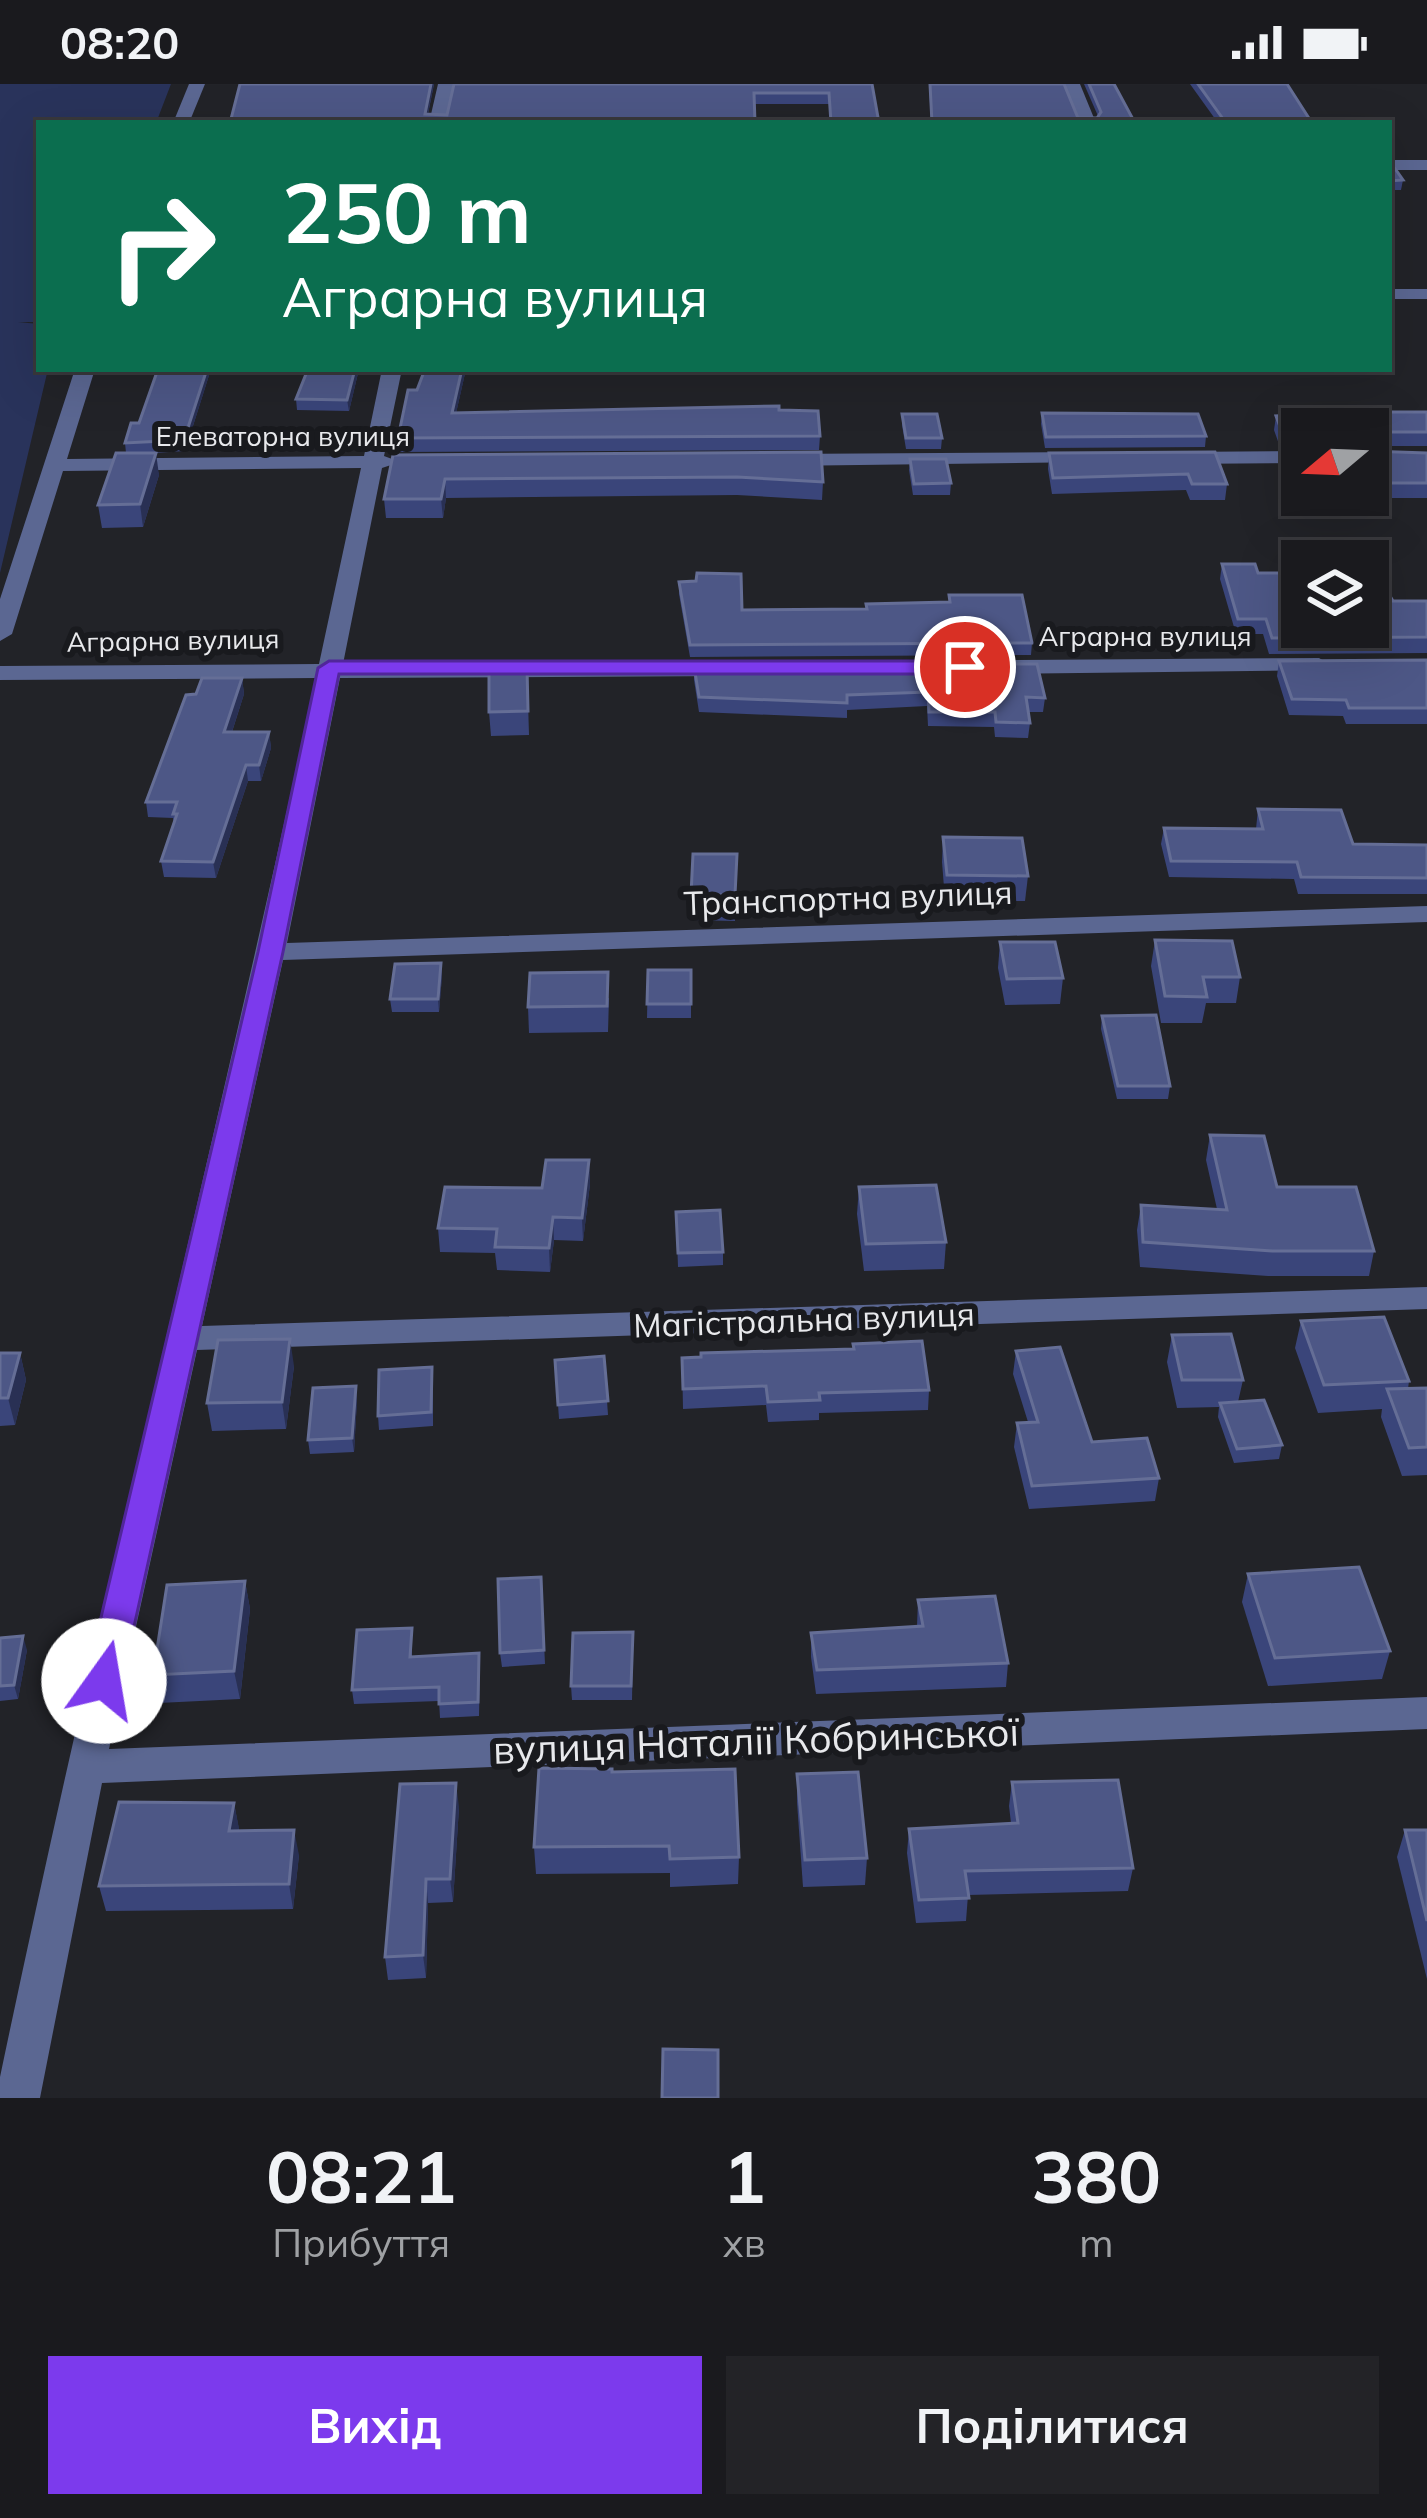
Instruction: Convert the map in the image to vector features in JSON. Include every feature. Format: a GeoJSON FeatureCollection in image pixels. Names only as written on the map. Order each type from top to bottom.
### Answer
{"type":"FeatureCollection","features":[{"type":"Feature","properties":{"kind":"street"},"geometry":{"type":"LineString","coordinates":[[182,120],[197,84]]}},
{"type":"Feature","properties":{"kind":"street"},"geometry":{"type":"LineString","coordinates":[[438,120],[446,84]]}},
{"type":"Feature","properties":{"kind":"street"},"geometry":{"type":"LineString","coordinates":[[1072,84],[1087,120]]}},
{"type":"Feature","properties":{"kind":"street"},"geometry":{"type":"LineString","coordinates":[[1392,165],[1427,165]]}},
{"type":"Feature","properties":{"kind":"street"},"geometry":{"type":"LineString","coordinates":[[1392,294],[1423,295]]}},
{"type":"Feature","properties":{"kind":"street"},"geometry":{"type":"LineString","coordinates":[[0,634],[85,372]]}},
{"type":"Feature","properties":{"kind":"street"},"geometry":{"type":"LineString","coordinates":[[17,2098],[85,1767],[271,952],[391,372]]}},
{"type":"Feature","properties":{"kind":"street"},"geometry":{"type":"LineString","coordinates":[[1159,458],[1281,457]]}},
{"type":"Feature","properties":{"kind":"street"},"geometry":{"type":"LineString","coordinates":[[754,460],[1111,458]]}},
{"type":"Feature","properties":{"kind":"street","name":"Елеваторна вулиця"},"geometry":{"type":"LineString","coordinates":[[57,465],[420,462]]}},
{"type":"Feature","properties":{"kind":"street","name":"Аграрна вулиця"},"geometry":{"type":"LineString","coordinates":[[978,667],[1356,665]]}},
{"type":"Feature","properties":{"kind":"street","name":"Аграрна вулиця"},"geometry":{"type":"LineString","coordinates":[[0,673],[765,668]]}},
{"type":"Feature","properties":{"kind":"street","name":"Транспортна вулиця"},"geometry":{"type":"LineString","coordinates":[[271,952],[1427,914]]}},
{"type":"Feature","properties":{"kind":"street","name":"Магістральна вулиця"},"geometry":{"type":"LineString","coordinates":[[182,1339],[1427,1298]]}},
{"type":"Feature","properties":{"kind":"street","name":"вулиця Наталії Кобринської"},"geometry":{"type":"LineString","coordinates":[[85,1767],[1427,1713]]}},
{"type":"Feature","properties":{"kind":"shaded area"},"geometry":{"type":"Polygon","coordinates":[[[0,84],[171,84],[157,120],[36,120],[36,322],[18,322],[36,324],[36,372],[47,372],[0,573],[0,84]]]}},
{"type":"Feature","properties":{"kind":"building"},"geometry":{"type":"Polygon","coordinates":[[[240,84],[431,84],[425,114],[447,115],[454,84],[872,84],[878,120],[831,120],[829,93],[754,93],[755,120],[231,120],[240,84]]]}},
{"type":"Feature","properties":{"kind":"building"},"geometry":{"type":"Polygon","coordinates":[[[930,84],[1064,84],[1078,118],[1097,118],[1101,112],[1089,84],[1114,84],[1133,120],[932,120],[930,84]]]}},
{"type":"Feature","properties":{"kind":"building"},"geometry":{"type":"Polygon","coordinates":[[[1198,84],[1287,84],[1310,120],[1224,120],[1198,84]]]}},
{"type":"Feature","properties":{"kind":"building"},"geometry":{"type":"Polygon","coordinates":[[[1392,164],[1403,180],[1392,181],[1392,164]]]}},
{"type":"Feature","properties":{"kind":"building"},"geometry":{"type":"Polygon","coordinates":[[[157,372],[206,372],[184,440],[125,443],[131,423],[139,423],[157,372]]]}},
{"type":"Feature","properties":{"kind":"building"},"geometry":{"type":"Polygon","coordinates":[[[307,372],[354,372],[347,400],[296,399],[307,372]]]}},
{"type":"Feature","properties":{"kind":"building"},"geometry":{"type":"Polygon","coordinates":[[[424,372],[461,372],[452,413],[779,406],[779,410],[818,411],[820,436],[398,438],[408,390],[417,390],[424,372]]]}},
{"type":"Feature","properties":{"kind":"building"},"geometry":{"type":"Polygon","coordinates":[[[1389,412],[1427,412],[1427,432],[1389,432],[1389,412]]]}},
{"type":"Feature","properties":{"kind":"building"},"geometry":{"type":"Polygon","coordinates":[[[1042,413],[1198,414],[1206,436],[1046,437],[1042,413]]]}},
{"type":"Feature","properties":{"kind":"building"},"geometry":{"type":"Polygon","coordinates":[[[902,414],[937,414],[942,438],[906,438],[902,414]]]}},
{"type":"Feature","properties":{"kind":"building"},"geometry":{"type":"Polygon","coordinates":[[[821,452],[823,482],[737,477],[445,479],[441,499],[384,499],[393,455],[821,452]]]}},
{"type":"Feature","properties":{"kind":"building"},"geometry":{"type":"Polygon","coordinates":[[[1215,452],[1227,484],[1192,484],[1188,474],[1053,478],[1049,453],[1215,452]]]}},
{"type":"Feature","properties":{"kind":"building"},"geometry":{"type":"Polygon","coordinates":[[[1389,452],[1427,453],[1427,483],[1389,483],[1389,452]]]}},
{"type":"Feature","properties":{"kind":"building"},"geometry":{"type":"Polygon","coordinates":[[[116,453],[156,453],[140,504],[98,505],[116,453]]]}},
{"type":"Feature","properties":{"kind":"building"},"geometry":{"type":"Polygon","coordinates":[[[910,459],[946,459],[951,483],[914,484],[910,459]]]}},
{"type":"Feature","properties":{"kind":"building"},"geometry":{"type":"Polygon","coordinates":[[[1222,564],[1255,564],[1258,573],[1281,573],[1281,638],[1272,638],[1266,619],[1238,619],[1222,564]]]}},
{"type":"Feature","properties":{"kind":"building"},"geometry":{"type":"Polygon","coordinates":[[[697,573],[741,574],[742,610],[867,609],[866,604],[950,602],[949,595],[1022,595],[1032,643],[690,645],[679,582],[696,581],[697,573]]]}},
{"type":"Feature","properties":{"kind":"building"},"geometry":{"type":"Polygon","coordinates":[[[1389,596],[1393,601],[1427,601],[1427,637],[1389,637],[1389,596]]]}},
{"type":"Feature","properties":{"kind":"building"},"geometry":{"type":"Polygon","coordinates":[[[1427,660],[1427,708],[1349,708],[1346,700],[1292,699],[1279,661],[1427,660]]]}},
{"type":"Feature","properties":{"kind":"building"},"geometry":{"type":"Polygon","coordinates":[[[1037,664],[1045,698],[1026,697],[1030,723],[996,722],[995,712],[929,712],[928,692],[847,695],[847,703],[699,697],[694,666],[1037,664]]]}},
{"type":"Feature","properties":{"kind":"building"},"geometry":{"type":"Polygon","coordinates":[[[527,667],[528,711],[489,712],[489,668],[527,667]]]}},
{"type":"Feature","properties":{"kind":"building"},"geometry":{"type":"Polygon","coordinates":[[[202,678],[242,678],[224,732],[269,732],[259,765],[246,765],[213,862],[161,861],[177,802],[146,802],[186,695],[196,694],[202,678]]]}},
{"type":"Feature","properties":{"kind":"building"},"geometry":{"type":"Polygon","coordinates":[[[1258,809],[1341,810],[1353,844],[1427,845],[1427,878],[1301,877],[1297,862],[1171,861],[1164,828],[1263,829],[1258,809]]]}},
{"type":"Feature","properties":{"kind":"building"},"geometry":{"type":"Polygon","coordinates":[[[943,837],[1022,838],[1028,876],[947,875],[943,837]]]}},
{"type":"Feature","properties":{"kind":"building"},"geometry":{"type":"Polygon","coordinates":[[[693,854],[737,854],[735,895],[691,895],[693,854]]]}},
{"type":"Feature","properties":{"kind":"building"},"geometry":{"type":"Polygon","coordinates":[[[1155,940],[1232,941],[1240,977],[1203,977],[1207,997],[1165,996],[1155,940]]]}},
{"type":"Feature","properties":{"kind":"building"},"geometry":{"type":"Polygon","coordinates":[[[1000,942],[1055,942],[1063,978],[1007,979],[1000,942]]]}},
{"type":"Feature","properties":{"kind":"building"},"geometry":{"type":"Polygon","coordinates":[[[441,963],[438,999],[390,999],[395,964],[441,963]]]}},
{"type":"Feature","properties":{"kind":"building"},"geometry":{"type":"Polygon","coordinates":[[[648,970],[691,970],[691,1004],[647,1004],[648,970]]]}},
{"type":"Feature","properties":{"kind":"building"},"geometry":{"type":"Polygon","coordinates":[[[608,972],[607,1006],[528,1007],[530,973],[608,972]]]}},
{"type":"Feature","properties":{"kind":"building"},"geometry":{"type":"Polygon","coordinates":[[[1156,1015],[1170,1086],[1118,1086],[1102,1016],[1156,1015]]]}},
{"type":"Feature","properties":{"kind":"building"},"geometry":{"type":"Polygon","coordinates":[[[1210,1135],[1264,1136],[1277,1187],[1356,1187],[1374,1251],[1272,1251],[1143,1242],[1141,1205],[1227,1210],[1210,1135]]]}},
{"type":"Feature","properties":{"kind":"building"},"geometry":{"type":"Polygon","coordinates":[[[546,1160],[589,1160],[582,1218],[553,1217],[549,1248],[495,1247],[497,1229],[438,1228],[445,1187],[542,1188],[546,1160]]]}},
{"type":"Feature","properties":{"kind":"building"},"geometry":{"type":"Polygon","coordinates":[[[936,1185],[946,1242],[866,1244],[859,1187],[936,1185]]]}},
{"type":"Feature","properties":{"kind":"building"},"geometry":{"type":"Polygon","coordinates":[[[720,1210],[723,1252],[678,1253],[676,1212],[720,1210]]]}},
{"type":"Feature","properties":{"kind":"building"},"geometry":{"type":"Polygon","coordinates":[[[1384,1317],[1409,1381],[1324,1385],[1301,1321],[1384,1317]]]}},
{"type":"Feature","properties":{"kind":"building"},"geometry":{"type":"Polygon","coordinates":[[[1231,1334],[1243,1380],[1182,1380],[1172,1335],[1231,1334]]]}},
{"type":"Feature","properties":{"kind":"building"},"geometry":{"type":"Polygon","coordinates":[[[290,1339],[282,1402],[207,1403],[218,1340],[290,1339]]]}},
{"type":"Feature","properties":{"kind":"building"},"geometry":{"type":"Polygon","coordinates":[[[922,1341],[929,1390],[819,1393],[820,1400],[768,1402],[766,1386],[683,1389],[682,1358],[701,1357],[701,1353],[854,1349],[853,1344],[922,1341]]]}},
{"type":"Feature","properties":{"kind":"building"},"geometry":{"type":"Polygon","coordinates":[[[1060,1347],[1092,1442],[1147,1438],[1159,1478],[1032,1486],[1017,1423],[1038,1422],[1016,1351],[1060,1347]]]}},
{"type":"Feature","properties":{"kind":"building"},"geometry":{"type":"Polygon","coordinates":[[[0,1353],[20,1353],[8,1398],[0,1398],[0,1353]]]}},
{"type":"Feature","properties":{"kind":"building"},"geometry":{"type":"Polygon","coordinates":[[[604,1356],[608,1401],[558,1405],[555,1360],[604,1356]]]}},
{"type":"Feature","properties":{"kind":"building"},"geometry":{"type":"Polygon","coordinates":[[[432,1367],[431,1412],[378,1416],[379,1370],[432,1367]]]}},
{"type":"Feature","properties":{"kind":"building"},"geometry":{"type":"Polygon","coordinates":[[[356,1386],[352,1438],[308,1440],[313,1388],[356,1386]]]}},
{"type":"Feature","properties":{"kind":"building"},"geometry":{"type":"Polygon","coordinates":[[[1427,1388],[1427,1447],[1409,1448],[1387,1389],[1427,1388]]]}},
{"type":"Feature","properties":{"kind":"building"},"geometry":{"type":"Polygon","coordinates":[[[1264,1400],[1282,1445],[1237,1449],[1220,1403],[1264,1400]]]}},
{"type":"Feature","properties":{"kind":"building"},"geometry":{"type":"Polygon","coordinates":[[[1359,1567],[1390,1651],[1275,1658],[1248,1574],[1359,1567]]]}},
{"type":"Feature","properties":{"kind":"building"},"geometry":{"type":"Polygon","coordinates":[[[541,1577],[544,1650],[500,1653],[498,1579],[541,1577]]]}},
{"type":"Feature","properties":{"kind":"building"},"geometry":{"type":"Polygon","coordinates":[[[245,1581],[234,1671],[153,1675],[167,1585],[245,1581]]]}},
{"type":"Feature","properties":{"kind":"building"},"geometry":{"type":"Polygon","coordinates":[[[995,1596],[1008,1663],[817,1670],[811,1633],[923,1626],[918,1600],[995,1596]]]}},
{"type":"Feature","properties":{"kind":"building"},"geometry":{"type":"Polygon","coordinates":[[[412,1628],[410,1657],[479,1653],[478,1702],[439,1704],[439,1687],[352,1690],[357,1630],[412,1628]]]}},
{"type":"Feature","properties":{"kind":"building"},"geometry":{"type":"Polygon","coordinates":[[[633,1632],[631,1686],[571,1686],[573,1633],[633,1632]]]}},
{"type":"Feature","properties":{"kind":"building"},"geometry":{"type":"Polygon","coordinates":[[[23,1636],[14,1685],[0,1686],[0,1638],[23,1636]]]}},
{"type":"Feature","properties":{"kind":"building"},"geometry":{"type":"Polygon","coordinates":[[[539,1768],[612,1772],[735,1769],[739,1857],[670,1859],[669,1846],[534,1847],[539,1768]]]}},
{"type":"Feature","properties":{"kind":"building"},"geometry":{"type":"Polygon","coordinates":[[[858,1772],[867,1858],[805,1860],[797,1774],[858,1772]]]}},
{"type":"Feature","properties":{"kind":"building"},"geometry":{"type":"Polygon","coordinates":[[[1118,1780],[1133,1868],[965,1871],[969,1898],[919,1900],[909,1829],[1018,1823],[1012,1782],[1118,1780]]]}},
{"type":"Feature","properties":{"kind":"building"},"geometry":{"type":"Polygon","coordinates":[[[456,1783],[450,1879],[426,1879],[423,1955],[385,1957],[400,1784],[456,1783]]]}},
{"type":"Feature","properties":{"kind":"building"},"geometry":{"type":"Polygon","coordinates":[[[119,1802],[234,1803],[229,1831],[294,1830],[289,1884],[99,1886],[119,1802]]]}},
{"type":"Feature","properties":{"kind":"building"},"geometry":{"type":"Polygon","coordinates":[[[1405,1830],[1427,1830],[1427,1921],[1405,1830]]]}},
{"type":"Feature","properties":{"kind":"building"},"geometry":{"type":"Polygon","coordinates":[[[663,2049],[718,2050],[718,2098],[662,2098],[663,2049]]]}},
{"type":"Feature","properties":{"kind":"route"},"geometry":{"type":"LineString","coordinates":[[104,1681],[271,952],[329,668],[965,667]]}}]}
